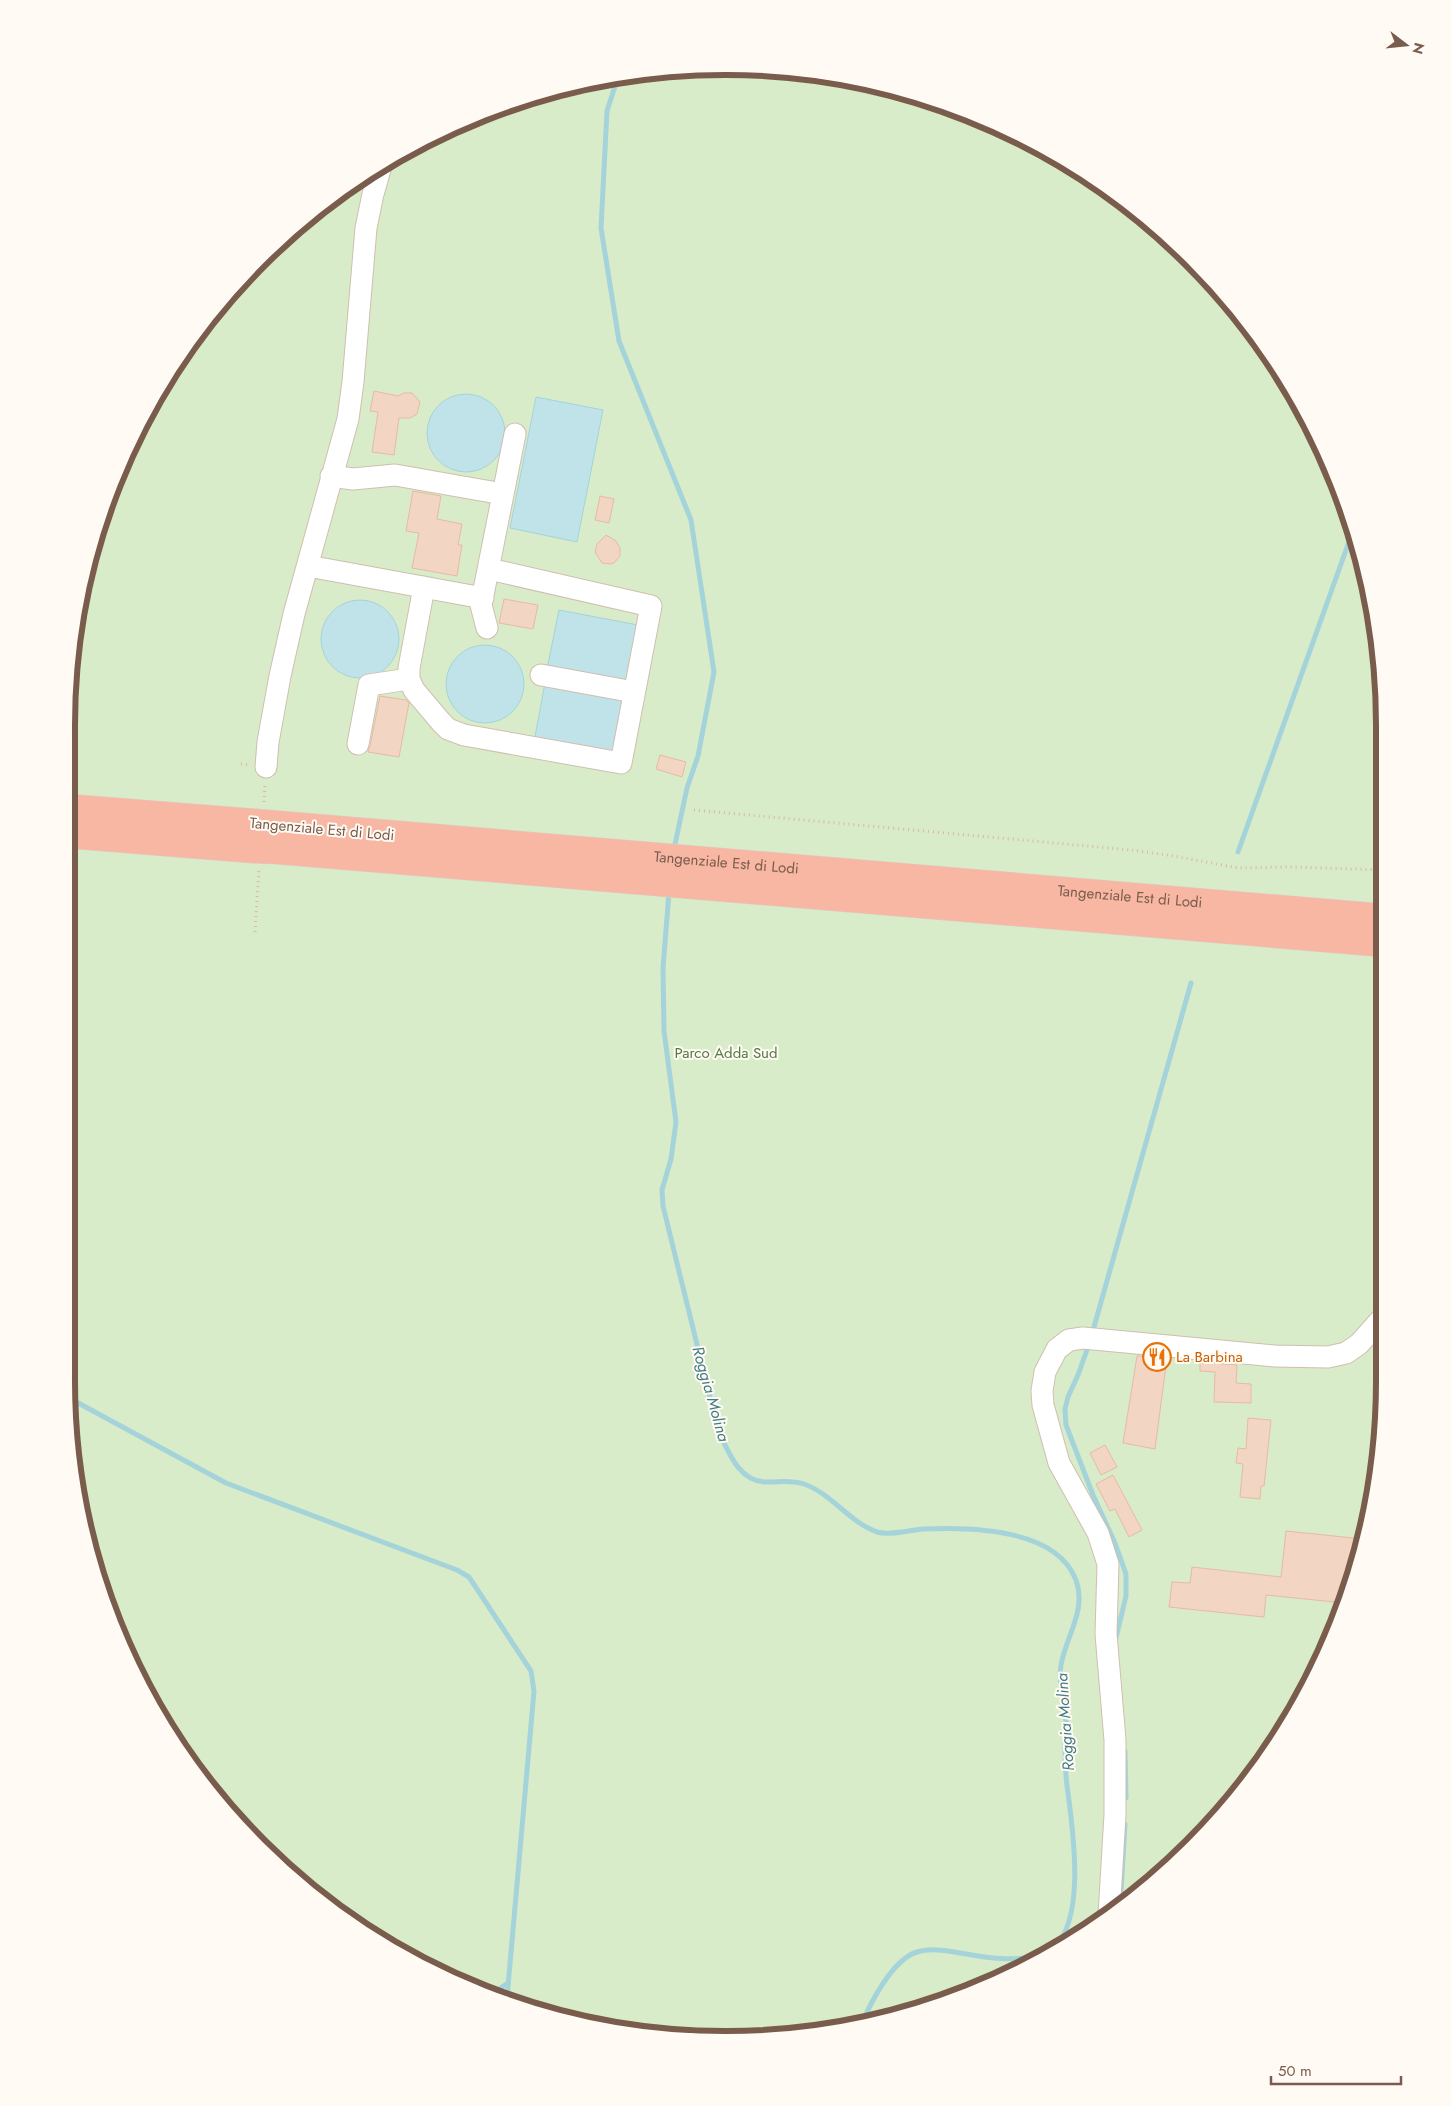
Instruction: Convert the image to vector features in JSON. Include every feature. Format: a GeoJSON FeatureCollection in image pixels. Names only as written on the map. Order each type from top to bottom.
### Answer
{"type":"FeatureCollection","features":[{"type":"Feature","properties":{"kind":"highway","name":"Tangenziale Est di Lodi"},"geometry":{"type":"LineString","coordinates":[[75,809],[266,837],[673,871],[1376,917]]}},
{"type":"Feature","properties":{"kind":"highway","name":"Tangenziale Est di Lodi"},"geometry":{"type":"LineString","coordinates":[[75,834],[266,837]]}},
{"type":"Feature","properties":{"kind":"highway","name":"Tangenziale Est di Lodi"},"geometry":{"type":"LineString","coordinates":[[673,871],[1376,942]]}},
{"type":"Feature","properties":{"kind":"street"},"geometry":{"type":"LineString","coordinates":[[266,767],[268,742],[280,676],[294,614],[348,418],[354,372],[366,228],[379,176]]}},
{"type":"Feature","properties":{"kind":"street"},"geometry":{"type":"LineString","coordinates":[[487,628],[481,605],[515,434]]}},
{"type":"Feature","properties":{"kind":"street"},"geometry":{"type":"LineString","coordinates":[[331,476],[353,479],[395,475],[503,494]]}},
{"type":"Feature","properties":{"kind":"street"},"geometry":{"type":"LineString","coordinates":[[308,566],[483,598]]}},
{"type":"Feature","properties":{"kind":"street"},"geometry":{"type":"LineString","coordinates":[[424,587],[409,668],[409,680],[414,690],[440,722],[448,729],[464,735],[620,763],[651,606],[489,569]]}},
{"type":"Feature","properties":{"kind":"street"},"geometry":{"type":"LineString","coordinates":[[541,675],[634,692]]}},
{"type":"Feature","properties":{"kind":"street"},"geometry":{"type":"LineString","coordinates":[[358,744],[369,685],[409,680]]}},
{"type":"Feature","properties":{"kind":"street"},"geometry":{"type":"LineString","coordinates":[[1110,1905],[1115,1814],[1115,1740],[1106,1634],[1108,1564],[1098,1533],[1059,1463],[1043,1405],[1042,1390],[1045,1372],[1057,1349],[1069,1340],[1091,1338],[1275,1356],[1328,1357],[1346,1353],[1359,1344],[1376,1325]]}},
{"type":"Feature","properties":{"kind":"path"},"geometry":{"type":"LineString","coordinates":[[694,810],[1131,850],[1238,868],[1290,866],[1376,870]]}},
{"type":"Feature","properties":{"kind":"green space","name":"Parco Adda Sud"},"geometry":{"type":"Polygon","coordinates":[[[683,76],[768,76],[810,81],[852,87],[894,97],[935,110],[1013,142],[1051,162],[1121,209],[1154,236],[1215,297],[1242,330],[1289,400],[1309,438],[1341,516],[1354,557],[1364,599],[1375,683],[1376,1380],[1375,1423],[1370,1465],[1364,1507],[1354,1549],[1341,1590],[1309,1668],[1289,1706],[1266,1742],[1215,1809],[1154,1870],[1121,1897],[1051,1944],[1013,1964],[974,1981],[894,2009],[852,2019],[768,2030],[683,2030],[599,2019],[557,2009],[516,1996],[438,1964],[400,1944],[330,1897],[297,1870],[266,1840],[236,1809],[209,1776],[162,1706],[142,1668],[110,1590],[97,1549],[87,1507],[76,1423],[75,726],[76,683],[81,641],[87,599],[97,557],[110,516],[142,438],[162,400],[185,364],[236,297],[297,236],[330,209],[400,162],[438,142],[516,110],[557,97],[599,87],[683,76]]]}},
{"type":"Feature","properties":{"kind":"water"},"geometry":{"type":"Polygon","coordinates":[[[466,394],[481,397],[494,405],[502,418],[505,433],[502,448],[494,461],[481,469],[466,472],[451,469],[438,461],[430,448],[427,433],[430,418],[438,405],[451,397],[466,394]]]}},
{"type":"Feature","properties":{"kind":"water"},"geometry":{"type":"Polygon","coordinates":[[[536,397],[603,410],[577,542],[510,528],[536,397]]]}},
{"type":"Feature","properties":{"kind":"water"},"geometry":{"type":"Polygon","coordinates":[[[360,600],[375,603],[388,611],[396,624],[399,639],[396,654],[388,667],[375,675],[360,678],[345,675],[332,667],[324,654],[321,639],[324,624],[332,611],[345,603],[360,600]]]}},
{"type":"Feature","properties":{"kind":"water"},"geometry":{"type":"Polygon","coordinates":[[[559,610],[638,625],[627,684],[547,669],[559,610]]]}},
{"type":"Feature","properties":{"kind":"water"},"geometry":{"type":"Polygon","coordinates":[[[485,645],[500,648],[513,656],[521,669],[524,684],[521,699],[513,712],[500,720],[485,723],[470,720],[457,712],[449,699],[446,684],[449,669],[457,656],[470,648],[485,645]]]}},
{"type":"Feature","properties":{"kind":"water"},"geometry":{"type":"Polygon","coordinates":[[[545,683],[625,697],[614,757],[534,742],[545,683]]]}},
{"type":"Feature","properties":{"kind":"building"},"geometry":{"type":"Polygon","coordinates":[[[374,391],[398,396],[404,393],[412,393],[420,402],[417,414],[410,418],[399,418],[394,455],[372,452],[378,412],[370,411],[374,391]]]}},
{"type":"Feature","properties":{"kind":"building"},"geometry":{"type":"Polygon","coordinates":[[[413,491],[441,496],[437,519],[462,524],[458,545],[462,545],[457,576],[412,568],[419,533],[406,531],[413,491]]]}},
{"type":"Feature","properties":{"kind":"building"},"geometry":{"type":"Polygon","coordinates":[[[600,496],[614,499],[609,523],[595,520],[600,496]]]}},
{"type":"Feature","properties":{"kind":"building"},"geometry":{"type":"Polygon","coordinates":[[[606,535],[616,541],[620,548],[620,556],[614,563],[610,564],[602,563],[595,552],[597,544],[606,535]]]}},
{"type":"Feature","properties":{"kind":"building"},"geometry":{"type":"Polygon","coordinates":[[[504,599],[538,605],[533,629],[499,623],[504,599]]]}},
{"type":"Feature","properties":{"kind":"building"},"geometry":{"type":"Polygon","coordinates":[[[380,696],[406,700],[409,703],[399,757],[368,752],[380,696]]]}},
{"type":"Feature","properties":{"kind":"building"},"geometry":{"type":"Polygon","coordinates":[[[660,755],[686,762],[682,777],[656,769],[660,755]]]}},
{"type":"Feature","properties":{"kind":"building"},"geometry":{"type":"Polygon","coordinates":[[[1137,1356],[1167,1358],[1155,1449],[1123,1443],[1137,1356]]]}},
{"type":"Feature","properties":{"kind":"building"},"geometry":{"type":"Polygon","coordinates":[[[1200,1362],[1237,1365],[1236,1383],[1251,1384],[1251,1403],[1214,1402],[1215,1372],[1200,1371],[1200,1362]]]}},
{"type":"Feature","properties":{"kind":"building"},"geometry":{"type":"Polygon","coordinates":[[[1248,1418],[1271,1420],[1264,1486],[1261,1486],[1260,1499],[1240,1497],[1243,1464],[1236,1463],[1238,1448],[1246,1449],[1248,1418]]]}},
{"type":"Feature","properties":{"kind":"building"},"geometry":{"type":"Polygon","coordinates":[[[1105,1445],[1117,1467],[1101,1475],[1090,1453],[1105,1445]]]}},
{"type":"Feature","properties":{"kind":"building"},"geometry":{"type":"Polygon","coordinates":[[[1113,1475],[1142,1530],[1129,1537],[1115,1509],[1110,1511],[1096,1484],[1113,1475]]]}},
{"type":"Feature","properties":{"kind":"building"},"geometry":{"type":"Polygon","coordinates":[[[1286,1531],[1357,1538],[1336,1602],[1266,1595],[1264,1617],[1169,1607],[1172,1582],[1190,1583],[1192,1567],[1281,1577],[1286,1531]]]}},
{"type":"Feature","properties":{"kind":"waterway"},"geometry":{"type":"LineString","coordinates":[[616,85],[607,111],[601,228],[619,341],[691,520],[714,672],[698,756],[687,788],[674,849]]}},
{"type":"Feature","properties":{"kind":"waterway"},"geometry":{"type":"LineString","coordinates":[[1238,852],[1349,541]]}},
{"type":"Feature","properties":{"kind":"waterway","name":"Roggia Molina"},"geometry":{"type":"LineString","coordinates":[[669,892],[663,968],[664,1031],[676,1122],[671,1159],[662,1190],[663,1206],[718,1430],[736,1464],[749,1477],[758,1481],[804,1484],[823,1494],[858,1522],[877,1532],[888,1533],[942,1528],[1009,1534],[1031,1540],[1050,1550],[1066,1563],[1076,1580],[1079,1602],[1060,1674],[1066,1710],[1066,1774],[1075,1875],[1074,1897],[1070,1918],[1061,1938]]}},
{"type":"Feature","properties":{"kind":"waterway"},"geometry":{"type":"LineString","coordinates":[[1092,1334],[1191,983]]}},
{"type":"Feature","properties":{"kind":"waterway"},"geometry":{"type":"LineString","coordinates":[[1089,1344],[1068,1397],[1065,1409],[1066,1425],[1126,1574],[1126,1596],[1116,1638]]}},
{"type":"Feature","properties":{"kind":"waterway"},"geometry":{"type":"LineString","coordinates":[[76,1402],[226,1483],[457,1570],[469,1577],[531,1671],[534,1691],[507,1993]]}},
{"type":"Feature","properties":{"kind":"waterway"},"geometry":{"type":"LineString","coordinates":[[1125,1751],[1126,1798]]}},
{"type":"Feature","properties":{"kind":"waterway"},"geometry":{"type":"LineString","coordinates":[[1121,1892],[1125,1824]]}},
{"type":"Feature","properties":{"kind":"waterway","name":"Roggia Molina"},"geometry":{"type":"LineString","coordinates":[[866,2016],[891,1972],[908,1956],[917,1952],[935,1950],[985,1957],[1024,1958]]}},
{"type":"Feature","properties":{"kind":"waterway"},"geometry":{"type":"LineString","coordinates":[[499,1989],[508,1983]]}},
{"type":"Feature","properties":{"kind":"place","name":"La Barbina"},"geometry":{"type":"Point","coordinates":[1157,1357]}}]}
